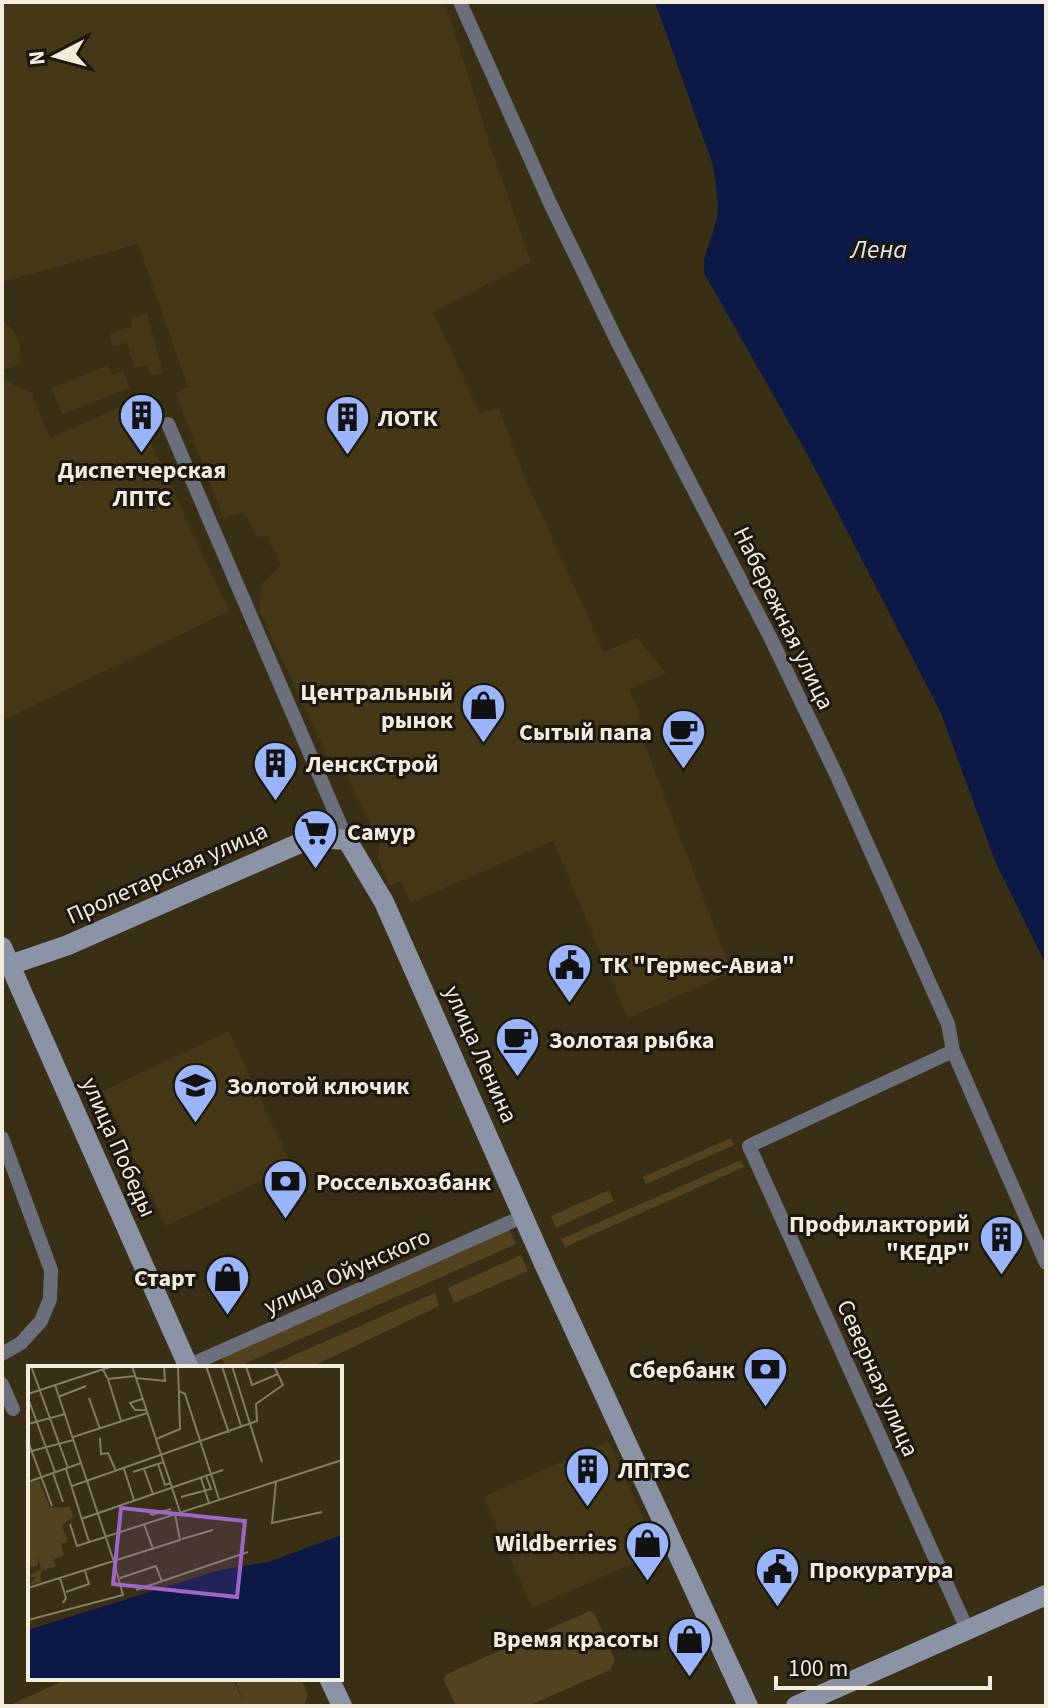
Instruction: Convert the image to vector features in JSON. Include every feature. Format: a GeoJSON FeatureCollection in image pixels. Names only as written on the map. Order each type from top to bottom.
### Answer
{"type":"FeatureCollection","features":[{"type":"Feature","properties":{"kind":"main road","name":"Пролетарская улица"},"geometry":{"type":"LineString","coordinates":[[6,956],[68,945],[300,843],[325,838],[347,840]]}},
{"type":"Feature","properties":{"kind":"main road","name":"улица Ленина"},"geometry":{"type":"LineString","coordinates":[[347,840],[363,862],[384,902],[748,1706]]}},
{"type":"Feature","properties":{"kind":"main road","name":"улица Победы"},"geometry":{"type":"LineString","coordinates":[[6,956],[189,1366]]}},
{"type":"Feature","properties":{"kind":"main road"},"geometry":{"type":"LineString","coordinates":[[796,1706],[1046,1595]]}},
{"type":"Feature","properties":{"kind":"main road"},"geometry":{"type":"LineString","coordinates":[[330,1680],[342,1706]]}},
{"type":"Feature","properties":{"kind":"street","name":"Набережная улица"},"geometry":{"type":"LineString","coordinates":[[460,2],[617,341],[737,570],[829,760],[948,1024],[953,1051],[1046,1263]]}},
{"type":"Feature","properties":{"kind":"street","name":"улица Ленина"},"geometry":{"type":"LineString","coordinates":[[168,424],[347,840]]}},
{"type":"Feature","properties":{"kind":"street","name":"Северная улица"},"geometry":{"type":"LineString","coordinates":[[953,1051],[749,1146],[967,1629]]}},
{"type":"Feature","properties":{"kind":"street"},"geometry":{"type":"LineString","coordinates":[[2,1138],[51,1270],[50,1299],[41,1321],[21,1343],[2,1354]]}},
{"type":"Feature","properties":{"kind":"street","name":"улица Ойунского"},"geometry":{"type":"LineString","coordinates":[[191,1366],[524,1216]]}},
{"type":"Feature","properties":{"kind":"street"},"geometry":{"type":"LineString","coordinates":[[2,1384],[13,1409]]}},
{"type":"Feature","properties":{"kind":"shaded area"},"geometry":{"type":"Polygon","coordinates":[[[2,2],[445,2],[531,262],[433,312],[480,413],[499,408],[524,476],[604,652],[637,638],[666,673],[629,689],[640,715],[639,730],[732,972],[628,1018],[553,841],[410,903],[401,881],[390,885],[378,859],[380,842],[350,780],[341,767],[333,768],[259,610],[262,584],[281,565],[266,535],[258,539],[246,514],[237,513],[224,519],[175,393],[188,387],[138,244],[2,282],[2,2]]]}},
{"type":"Feature","properties":{"kind":"shaded area"},"geometry":{"type":"Polygon","coordinates":[[[147,313],[163,373],[150,376],[147,365],[134,368],[127,343],[113,347],[109,333],[132,327],[130,318],[147,313]]]}},
{"type":"Feature","properties":{"kind":"shaded area"},"geometry":{"type":"Polygon","coordinates":[[[2,320],[13,330],[20,345],[19,364],[4,370],[8,382],[31,392],[50,438],[132,402],[229,611],[2,721],[2,320]]]}},
{"type":"Feature","properties":{"kind":"shaded area"},"geometry":{"type":"Polygon","coordinates":[[[109,365],[113,375],[123,371],[130,388],[62,414],[52,388],[109,365]]]}},
{"type":"Feature","properties":{"kind":"shaded area","name":"Золотой ключик"},"geometry":{"type":"Polygon","coordinates":[[[229,1031],[292,1166],[166,1226],[103,1091],[229,1031]]]}},
{"type":"Feature","properties":{"kind":"shaded area"},"geometry":{"type":"Polygon","coordinates":[[[731,1138],[734,1145],[646,1184],[643,1177],[731,1138]]]}},
{"type":"Feature","properties":{"kind":"shaded area"},"geometry":{"type":"Polygon","coordinates":[[[741,1160],[744,1167],[565,1247],[561,1239],[741,1160]]]}},
{"type":"Feature","properties":{"kind":"shaded area"},"geometry":{"type":"Polygon","coordinates":[[[609,1190],[614,1201],[556,1228],[551,1216],[609,1190]]]}},
{"type":"Feature","properties":{"kind":"shaded area"},"geometry":{"type":"Polygon","coordinates":[[[509,1229],[516,1244],[240,1366],[225,1366],[220,1355],[509,1229]]]}},
{"type":"Feature","properties":{"kind":"shaded area"},"geometry":{"type":"Polygon","coordinates":[[[521,1255],[528,1271],[454,1303],[448,1288],[521,1255]]]}},
{"type":"Feature","properties":{"kind":"shaded area"},"geometry":{"type":"Polygon","coordinates":[[[435,1293],[439,1306],[313,1366],[270,1366],[435,1293]]]}},
{"type":"Feature","properties":{"kind":"shaded area"},"geometry":{"type":"Polygon","coordinates":[[[608,1441],[659,1552],[532,1608],[483,1497],[608,1441]]]}},
{"type":"Feature","properties":{"kind":"shaded area"},"geometry":{"type":"Polygon","coordinates":[[[590,1611],[595,1615],[615,1660],[610,1670],[528,1706],[456,1706],[443,1679],[447,1674],[590,1611]]]}},
{"type":"Feature","properties":{"kind":"shaded area"},"geometry":{"type":"Polygon","coordinates":[[[66,1680],[233,1680],[244,1702],[235,1680],[302,1680],[308,1695],[304,1706],[8,1706],[66,1680]]]}},
{"type":"Feature","properties":{"kind":"water","name":"Лена"},"geometry":{"type":"Polygon","coordinates":[[[655,2],[1046,2],[1046,965],[995,861],[941,713],[811,461],[704,273],[704,260],[717,219],[713,165],[655,2]]]}},
{"type":"Feature","properties":{"kind":"place","name":"Диспетчерская ЛПТС"},"geometry":{"type":"Point","coordinates":[142,455]}},
{"type":"Feature","properties":{"kind":"place","name":"ЛОТК"},"geometry":{"type":"Point","coordinates":[347,457]}},
{"type":"Feature","properties":{"kind":"place","name":"Центральный рынок"},"geometry":{"type":"Point","coordinates":[484,745]}},
{"type":"Feature","properties":{"kind":"place","name":"Сытый папа"},"geometry":{"type":"Point","coordinates":[683,771]}},
{"type":"Feature","properties":{"kind":"place","name":"ЛенскСтрой"},"geometry":{"type":"Point","coordinates":[275,803]}},
{"type":"Feature","properties":{"kind":"place","name":"Самур"},"geometry":{"type":"Point","coordinates":[316,871]}},
{"type":"Feature","properties":{"kind":"place","name":"ТК \"Гермес-Авиа\""},"geometry":{"type":"Point","coordinates":[569,1004]}},
{"type":"Feature","properties":{"kind":"place","name":"Золотая рыбка"},"geometry":{"type":"Point","coordinates":[518,1079]}},
{"type":"Feature","properties":{"kind":"place","name":"Золотой ключик"},"geometry":{"type":"Point","coordinates":[196,1125]}},
{"type":"Feature","properties":{"kind":"place","name":"Россельхозбанк"},"geometry":{"type":"Point","coordinates":[285,1221]}},
{"type":"Feature","properties":{"kind":"place","name":"Профилакторий \"КЕДР\""},"geometry":{"type":"Point","coordinates":[1001,1277]}},
{"type":"Feature","properties":{"kind":"place","name":"Старт"},"geometry":{"type":"Point","coordinates":[227,1317]}},
{"type":"Feature","properties":{"kind":"place","name":"Сбербанк"},"geometry":{"type":"Point","coordinates":[766,1409]}},
{"type":"Feature","properties":{"kind":"place","name":"ЛПТЭС"},"geometry":{"type":"Point","coordinates":[587,1509]}},
{"type":"Feature","properties":{"kind":"place","name":"Wildberries"},"geometry":{"type":"Point","coordinates":[648,1582]}},
{"type":"Feature","properties":{"kind":"place","name":"Прокуратура"},"geometry":{"type":"Point","coordinates":[778,1609]}},
{"type":"Feature","properties":{"kind":"place","name":"Время красоты"},"geometry":{"type":"Point","coordinates":[690,1678]}}]}
